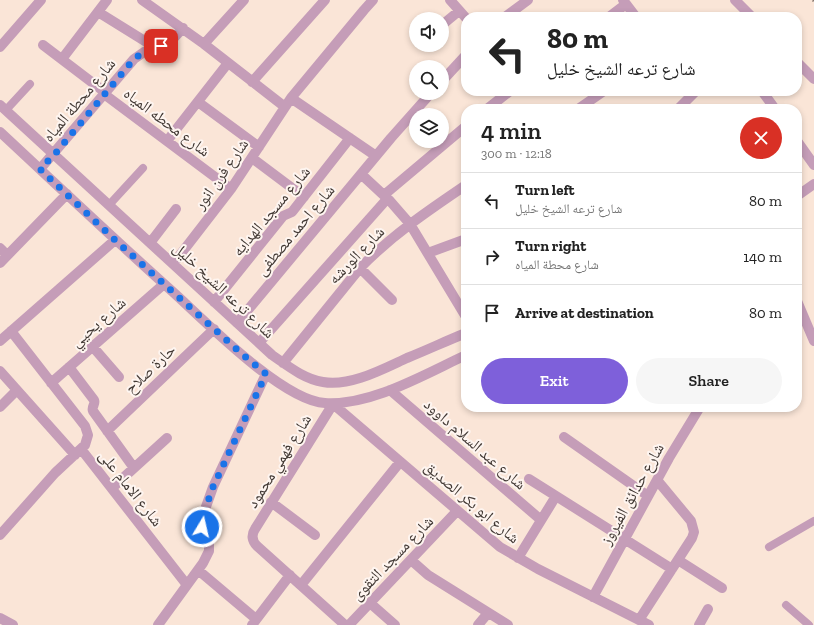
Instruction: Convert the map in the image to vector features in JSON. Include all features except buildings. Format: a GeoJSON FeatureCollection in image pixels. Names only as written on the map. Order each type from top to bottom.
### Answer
{"type":"FeatureCollection","features":[{"type":"Feature","properties":{"kind":"street"},"geometry":{"type":"LineString","coordinates":[[0,47],[41,0]]}},
{"type":"Feature","properties":{"kind":"street"},"geometry":{"type":"LineString","coordinates":[[62,59],[107,0]]}},
{"type":"Feature","properties":{"kind":"street"},"geometry":{"type":"LineString","coordinates":[[204,44],[244,0]]}},
{"type":"Feature","properties":{"kind":"street"},"geometry":{"type":"LineString","coordinates":[[252,82],[325,0]]}},
{"type":"Feature","properties":{"kind":"street","name":"شارع فرن انور"},"geometry":{"type":"LineString","coordinates":[[173,264],[231,189],[285,107],[373,0]]}},
{"type":"Feature","properties":{"kind":"street"},"geometry":{"type":"LineString","coordinates":[[450,0],[461,12]]}},
{"type":"Feature","properties":{"kind":"street"},"geometry":{"type":"LineString","coordinates":[[512,12],[528,0]]}},
{"type":"Feature","properties":{"kind":"street"},"geometry":{"type":"LineString","coordinates":[[735,0],[747,12]]}},
{"type":"Feature","properties":{"kind":"street"},"geometry":{"type":"LineString","coordinates":[[144,1],[183,28],[285,107]]}},
{"type":"Feature","properties":{"kind":"street"},"geometry":{"type":"LineString","coordinates":[[614,12],[625,2],[632,12]]}},
{"type":"Feature","properties":{"kind":"street"},"geometry":{"type":"LineString","coordinates":[[98,12],[156,48]]}},
{"type":"Feature","properties":{"kind":"street"},"geometry":{"type":"LineString","coordinates":[[449,22],[461,15]]}},
{"type":"Feature","properties":{"kind":"street","name":"شارع محطة المياه"},"geometry":{"type":"LineString","coordinates":[[40,169],[54,155],[134,59],[144,52],[170,43],[183,28]]}},
{"type":"Feature","properties":{"kind":"street","name":"شارع محطه المياه"},"geometry":{"type":"LineString","coordinates":[[43,45],[231,189]]}},
{"type":"Feature","properties":{"kind":"street"},"geometry":{"type":"LineString","coordinates":[[449,73],[461,60]]}},
{"type":"Feature","properties":{"kind":"street"},"geometry":{"type":"LineString","coordinates":[[167,141],[228,63]]}},
{"type":"Feature","properties":{"kind":"street"},"geometry":{"type":"LineString","coordinates":[[802,67],[814,79]]}},
{"type":"Feature","properties":{"kind":"street"},"geometry":{"type":"LineString","coordinates":[[493,104],[504,96]]}},
{"type":"Feature","properties":{"kind":"street"},"geometry":{"type":"LineString","coordinates":[[585,104],[597,96]]}},
{"type":"Feature","properties":{"kind":"street"},"geometry":{"type":"LineString","coordinates":[[682,104],[689,96]]}},
{"type":"Feature","properties":{"kind":"street"},"geometry":{"type":"LineString","coordinates":[[292,98],[376,156]]}},
{"type":"Feature","properties":{"kind":"street","name":"شارع احمد مصطفى"},"geometry":{"type":"LineString","coordinates":[[237,323],[376,156],[425,100]]}},
{"type":"Feature","properties":{"kind":"street"},"geometry":{"type":"LineString","coordinates":[[198,102],[259,147]]}},
{"type":"Feature","properties":{"kind":"street","name":"شارع ترعه الشيخ خليل"},"geometry":{"type":"LineString","coordinates":[[3,107],[259,343],[283,363],[308,378],[324,382],[340,383],[354,380],[378,372],[461,334]]}},
{"type":"Feature","properties":{"kind":"street"},"geometry":{"type":"LineString","coordinates":[[259,343],[386,197],[461,130]]}},
{"type":"Feature","properties":{"kind":"street"},"geometry":{"type":"LineString","coordinates":[[0,133],[115,240],[214,329],[266,374],[301,396],[322,403],[333,404],[362,399],[390,390],[461,357]]}},
{"type":"Feature","properties":{"kind":"street","name":"شارع مسجد الهدايه"},"geometry":{"type":"LineString","coordinates":[[214,302],[281,218],[292,212],[350,138]]}},
{"type":"Feature","properties":{"kind":"street"},"geometry":{"type":"LineString","coordinates":[[802,148],[814,165]]}},
{"type":"Feature","properties":{"kind":"street"},"geometry":{"type":"LineString","coordinates":[[252,158],[304,197]]}},
{"type":"Feature","properties":{"kind":"street"},"geometry":{"type":"LineString","coordinates":[[361,174],[386,197],[410,224],[461,308]]}},
{"type":"Feature","properties":{"kind":"street"},"geometry":{"type":"LineString","coordinates":[[802,192],[814,184]]}},
{"type":"Feature","properties":{"kind":"street","name":"شارع الورشه"},"geometry":{"type":"LineString","coordinates":[[283,363],[360,268],[374,254],[410,224],[461,188]]}},
{"type":"Feature","properties":{"kind":"street"},"geometry":{"type":"LineString","coordinates":[[2,255],[67,194]]}},
{"type":"Feature","properties":{"kind":"street"},"geometry":{"type":"LineString","coordinates":[[150,243],[176,209]]}},
{"type":"Feature","properties":{"kind":"street"},"geometry":{"type":"LineString","coordinates":[[0,341],[115,240]]}},
{"type":"Feature","properties":{"kind":"street"},"geometry":{"type":"LineString","coordinates":[[428,252],[461,241]]}},
{"type":"Feature","properties":{"kind":"street"},"geometry":{"type":"LineString","coordinates":[[360,268],[392,300]]}},
{"type":"Feature","properties":{"kind":"street","name":"شارع يحيي"},"geometry":{"type":"LineString","coordinates":[[51,383],[164,284]]}},
{"type":"Feature","properties":{"kind":"street"},"geometry":{"type":"LineString","coordinates":[[802,313],[814,341]]}},
{"type":"Feature","properties":{"kind":"street","name":"حارة صلاح"},"geometry":{"type":"LineString","coordinates":[[107,431],[214,329]]}},
{"type":"Feature","properties":{"kind":"street","name":"شارع الامام على"},"geometry":{"type":"LineString","coordinates":[[11,332],[87,430],[87,440],[78,452],[112,488],[187,585]]}},
{"type":"Feature","properties":{"kind":"street"},"geometry":{"type":"LineString","coordinates":[[93,347],[119,377]]}},
{"type":"Feature","properties":{"kind":"street"},"geometry":{"type":"LineString","coordinates":[[69,367],[94,400],[95,403],[92,408],[93,412],[134,468]]}},
{"type":"Feature","properties":{"kind":"street"},"geometry":{"type":"LineString","coordinates":[[0,371],[78,452],[55,473],[0,536]]}},
{"type":"Feature","properties":{"kind":"street"},"geometry":{"type":"LineString","coordinates":[[158,625],[203,563],[209,551],[209,546],[202,524],[204,512],[213,487],[266,374]]}},
{"type":"Feature","properties":{"kind":"street"},"geometry":{"type":"LineString","coordinates":[[0,407],[17,390]]}},
{"type":"Feature","properties":{"kind":"street","name":"شارع عبد السلام داوود"},"geometry":{"type":"LineString","coordinates":[[390,390],[541,520]]}},
{"type":"Feature","properties":{"kind":"street","name":"شارع ابو بكر الصديق"},"geometry":{"type":"LineString","coordinates":[[333,404],[489,540],[518,558],[649,625]]}},
{"type":"Feature","properties":{"kind":"street","name":"شارع فهمي محمود"},"geometry":{"type":"LineString","coordinates":[[290,575],[257,546],[252,536],[271,502],[333,404]]}},
{"type":"Feature","properties":{"kind":"street","name":"شارع حدائق الفيروز"},"geometry":{"type":"LineString","coordinates":[[593,597],[648,496],[697,412]]}},
{"type":"Feature","properties":{"kind":"street"},"geometry":{"type":"LineString","coordinates":[[564,437],[648,496]]}},
{"type":"Feature","properties":{"kind":"street"},"geometry":{"type":"LineString","coordinates":[[112,488],[167,438]]}},
{"type":"Feature","properties":{"kind":"street"},"geometry":{"type":"LineString","coordinates":[[301,585],[400,462]]}},
{"type":"Feature","properties":{"kind":"street","name":"شارع عبد السلام داوود"},"geometry":{"type":"LineString","coordinates":[[529,479],[672,569]]}},
{"type":"Feature","properties":{"kind":"street"},"geometry":{"type":"LineString","coordinates":[[639,620],[692,538],[693,527],[691,521],[657,480]]}},
{"type":"Feature","properties":{"kind":"street"},"geometry":{"type":"LineString","coordinates":[[518,558],[556,496]]}},
{"type":"Feature","properties":{"kind":"street"},"geometry":{"type":"LineString","coordinates":[[271,502],[315,535]]}},
{"type":"Feature","properties":{"kind":"street","name":"شارع مسجد التقوى"},"geometry":{"type":"LineString","coordinates":[[349,625],[457,511]]}},
{"type":"Feature","properties":{"kind":"street"},"geometry":{"type":"LineString","coordinates":[[410,560],[428,575],[508,625]]}},
{"type":"Feature","properties":{"kind":"street"},"geometry":{"type":"LineString","coordinates":[[678,560],[722,588]]}},
{"type":"Feature","properties":{"kind":"street"},"geometry":{"type":"LineString","coordinates":[[198,570],[254,622],[290,575],[345,625]]}},
{"type":"Feature","properties":{"kind":"street"},"geometry":{"type":"LineString","coordinates":[[370,603],[395,625]]}},
{"type":"Feature","properties":{"kind":"street"},"geometry":{"type":"LineString","coordinates":[[698,625],[708,609]]}},
{"type":"Feature","properties":{"kind":"street"},"geometry":{"type":"LineString","coordinates":[[478,625],[488,613]]}},
{"type":"Feature","properties":{"kind":"street"},"geometry":{"type":"LineString","coordinates":[[0,618],[13,625]]}},
{"type":"Feature","properties":{"kind":"lane"},"geometry":{"type":"LineString","coordinates":[[3,107],[30,84]]}},
{"type":"Feature","properties":{"kind":"lane"},"geometry":{"type":"LineString","coordinates":[[109,205],[143,168]]}},
{"type":"Feature","properties":{"kind":"lane"},"geometry":{"type":"LineString","coordinates":[[769,548],[814,521]]}},
{"type":"Feature","properties":{"kind":"lane"},"geometry":{"type":"LineString","coordinates":[[786,605],[809,625]]}},
{"type":"Feature","properties":{"kind":"route"},"geometry":{"type":"LineString","coordinates":[[161,46],[144,52],[129,64],[54,155],[40,169],[115,240],[266,374],[213,487],[201,521],[202,527]]}}]}
